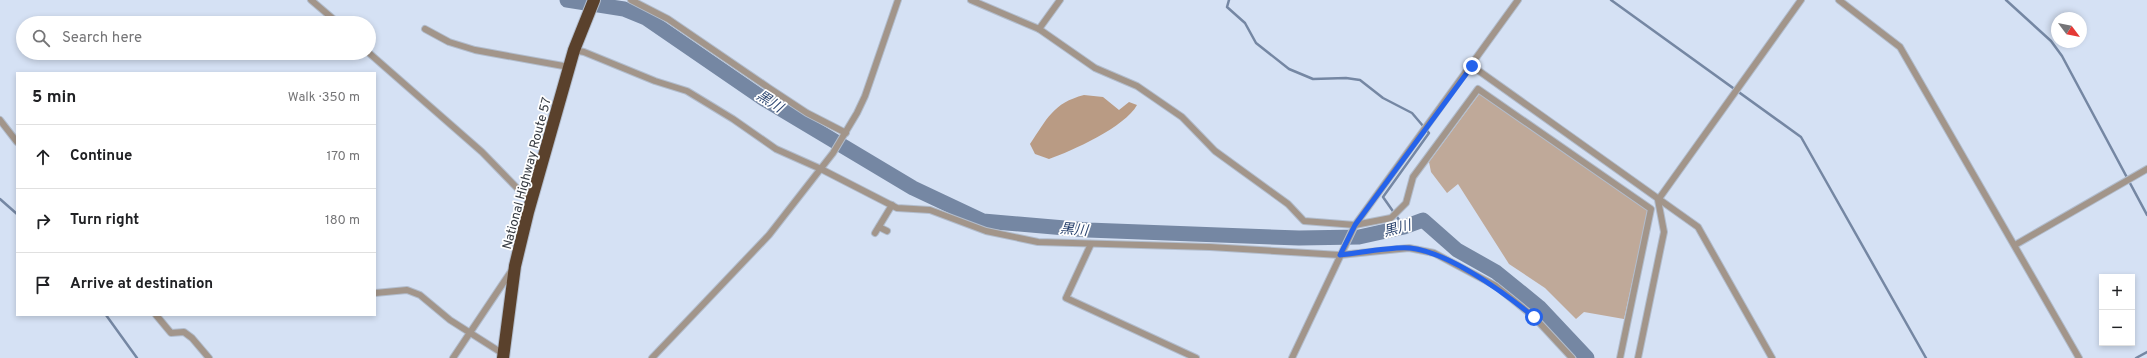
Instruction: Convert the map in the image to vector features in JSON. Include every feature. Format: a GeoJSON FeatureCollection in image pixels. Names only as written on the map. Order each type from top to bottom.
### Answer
{"type":"FeatureCollection","features":[{"type":"Feature","properties":{"kind":"highway","name":"National Highway Route 57"},"geometry":{"type":"LineString","coordinates":[[505,357],[515,266],[574,50],[594,0]]}},
{"type":"Feature","properties":{"kind":"street"},"geometry":{"type":"LineString","coordinates":[[311,0],[330,16]]}},
{"type":"Feature","properties":{"kind":"street"},"geometry":{"type":"LineString","coordinates":[[630,0],[668,19],[808,113],[846,133]]}},
{"type":"Feature","properties":{"kind":"street"},"geometry":{"type":"LineString","coordinates":[[652,358],[769,235],[833,153],[846,133],[865,96],[898,0]]}},
{"type":"Feature","properties":{"kind":"street"},"geometry":{"type":"LineString","coordinates":[[971,0],[1039,29],[1095,68],[1137,86],[1182,117],[1215,152],[1283,200],[1304,221],[1355,225],[1391,218],[1406,203],[1413,177],[1478,89],[1651,209],[1620,358]]}},
{"type":"Feature","properties":{"kind":"street"},"geometry":{"type":"LineString","coordinates":[[1039,29],[1060,0]]}},
{"type":"Feature","properties":{"kind":"street"},"geometry":{"type":"LineString","coordinates":[[1292,358],[1355,225],[1472,66],[1518,0]]}},
{"type":"Feature","properties":{"kind":"street"},"geometry":{"type":"LineString","coordinates":[[1638,358],[1664,232],[1658,200],[1801,0]]}},
{"type":"Feature","properties":{"kind":"street"},"geometry":{"type":"LineString","coordinates":[[1839,0],[1900,47],[2079,358]]}},
{"type":"Feature","properties":{"kind":"street"},"geometry":{"type":"LineString","coordinates":[[425,29],[449,42],[475,50],[569,67]]}},
{"type":"Feature","properties":{"kind":"street"},"geometry":{"type":"LineString","coordinates":[[574,50],[584,52],[654,81],[687,91],[733,119],[776,149],[821,169],[897,208],[930,210],[986,232],[1038,242],[1210,247],[1340,255],[1409,248],[1434,253],[1496,286],[1534,317],[1572,358]]}},
{"type":"Feature","properties":{"kind":"street"},"geometry":{"type":"LineString","coordinates":[[376,59],[482,152],[518,190],[532,200]]}},
{"type":"Feature","properties":{"kind":"street"},"geometry":{"type":"LineString","coordinates":[[1472,66],[1658,200],[1698,227],[1772,358]]}},
{"type":"Feature","properties":{"kind":"street"},"geometry":{"type":"LineString","coordinates":[[0,120],[16,141]]}},
{"type":"Feature","properties":{"kind":"street"},"geometry":{"type":"LineString","coordinates":[[2015,245],[2147,169]]}},
{"type":"Feature","properties":{"kind":"street"},"geometry":{"type":"LineString","coordinates":[[875,233],[892,205]]}},
{"type":"Feature","properties":{"kind":"street"},"geometry":{"type":"LineString","coordinates":[[878,227],[887,231]]}},
{"type":"Feature","properties":{"kind":"street"},"geometry":{"type":"LineString","coordinates":[[1091,244],[1066,298],[1196,358]]}},
{"type":"Feature","properties":{"kind":"street"},"geometry":{"type":"LineString","coordinates":[[453,358],[515,266]]}},
{"type":"Feature","properties":{"kind":"street"},"geometry":{"type":"LineString","coordinates":[[376,293],[407,290],[420,295],[450,320],[505,357]]}},
{"type":"Feature","properties":{"kind":"street"},"geometry":{"type":"LineString","coordinates":[[157,316],[172,333],[184,332],[192,338],[209,358]]}},
{"type":"Feature","properties":{"kind":"shaded area"},"geometry":{"type":"Polygon","coordinates":[[[1480,93],[1648,210],[1624,319],[1584,312],[1576,319],[1545,288],[1509,264],[1458,184],[1447,193],[1431,172],[1429,162],[1480,93]]]}},
{"type":"Feature","properties":{"kind":"shaded area"},"geometry":{"type":"Polygon","coordinates":[[[1084,95],[1103,97],[1119,110],[1129,102],[1137,105],[1121,122],[1110,130],[1084,144],[1049,159],[1035,154],[1030,144],[1046,120],[1058,107],[1073,98],[1084,95]]]}},
{"type":"Feature","properties":{"kind":"waterway","name":"黒川"},"geometry":{"type":"LineString","coordinates":[[567,0],[624,9],[646,18],[764,99],[913,188],[983,221],[1088,230],[1299,238],[1359,237],[1404,227],[1423,220],[1457,250],[1496,272],[1539,307],[1587,358]]}},
{"type":"Feature","properties":{"kind":"waterway"},"geometry":{"type":"LineString","coordinates":[[1229,0],[1227,7],[1245,23],[1256,43],[1289,69],[1313,79],[1346,78],[1360,80],[1383,98],[1412,113],[1429,133],[1383,197],[1404,227]]}},
{"type":"Feature","properties":{"kind":"waterway"},"geometry":{"type":"LineString","coordinates":[[1611,0],[1801,137],[1926,358]]}},
{"type":"Feature","properties":{"kind":"waterway"},"geometry":{"type":"LineString","coordinates":[[2006,0],[2051,41],[2062,56],[2147,215]]}},
{"type":"Feature","properties":{"kind":"waterway"},"geometry":{"type":"LineString","coordinates":[[0,199],[16,213]]}},
{"type":"Feature","properties":{"kind":"waterway"},"geometry":{"type":"LineString","coordinates":[[107,316],[137,358]]}},
{"type":"Feature","properties":{"kind":"waterway"},"geometry":{"type":"LineString","coordinates":[[2136,358],[2147,352]]}},
{"type":"Feature","properties":{"kind":"route"},"geometry":{"type":"LineString","coordinates":[[1472,66],[1355,225],[1340,255],[1409,248],[1434,253],[1496,286],[1534,317]]}}]}
